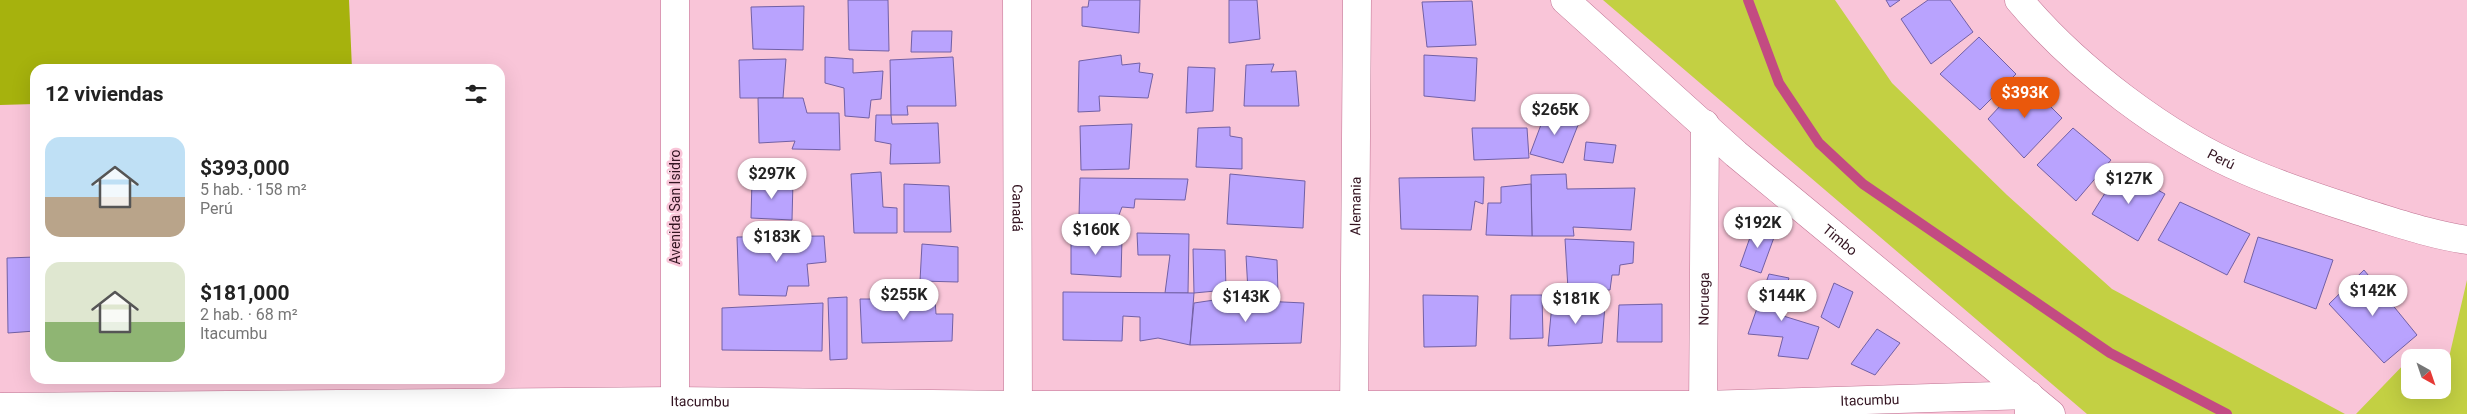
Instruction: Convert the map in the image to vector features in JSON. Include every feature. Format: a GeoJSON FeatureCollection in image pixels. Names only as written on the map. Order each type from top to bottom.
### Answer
{"type":"FeatureCollection","features":[{"type":"Feature","properties":{"kind":"street","name":"Avenida San Isidro"},"geometry":{"type":"LineString","coordinates":[[675,0],[675,407]]}},
{"type":"Feature","properties":{"kind":"street","name":"Canadá"},"geometry":{"type":"LineString","coordinates":[[1017,0],[1018,410]]}},
{"type":"Feature","properties":{"kind":"street","name":"Alemania"},"geometry":{"type":"LineString","coordinates":[[1354,409],[1357,0]]}},
{"type":"Feature","properties":{"kind":"street","name":"Timbo"},"geometry":{"type":"LineString","coordinates":[[1565,0],[1705,124],[1736,154],[2029,405],[2051,414]]}},
{"type":"Feature","properties":{"kind":"street","name":"Perú"},"geometry":{"type":"LineString","coordinates":[[2019,0],[2090,72],[2178,135],[2246,171],[2328,201],[2442,236],[2467,240]]}},
{"type":"Feature","properties":{"kind":"street","name":"Noruega"},"geometry":{"type":"LineString","coordinates":[[1702,410],[1705,124]]}},
{"type":"Feature","properties":{"kind":"street","name":"Itacumbu"},"geometry":{"type":"LineString","coordinates":[[0,408],[675,407],[1018,410],[1702,410],[2029,405]]}},
{"type":"Feature","properties":{"kind":"green space"},"geometry":{"type":"Polygon","coordinates":[[[0,0],[349,0],[352,64],[30,64],[30,104],[0,105],[0,0]]]}},
{"type":"Feature","properties":{"kind":"green space"},"geometry":{"type":"Polygon","coordinates":[[[1603,0],[1835,0],[1892,83],[2007,195],[2112,289],[2345,414],[2087,414],[1603,0]]]}},
{"type":"Feature","properties":{"kind":"green space"},"geometry":{"type":"Polygon","coordinates":[[[2467,280],[2467,414],[2356,414],[2401,367],[2401,399],[2451,399],[2451,349],[2467,280]]]}},
{"type":"Feature","properties":{"kind":"building"},"geometry":{"type":"Polygon","coordinates":[[[848,0],[888,0],[889,51],[849,50],[848,0]]]}},
{"type":"Feature","properties":{"kind":"building"},"geometry":{"type":"Polygon","coordinates":[[[1089,0],[1140,0],[1139,33],[1082,26],[1082,7],[1088,7],[1089,0]]]}},
{"type":"Feature","properties":{"kind":"building"},"geometry":{"type":"Polygon","coordinates":[[[1229,0],[1257,0],[1260,39],[1229,43],[1229,0]]]}},
{"type":"Feature","properties":{"kind":"building"},"geometry":{"type":"Polygon","coordinates":[[[1886,0],[1900,0],[1890,7],[1886,0]]]}},
{"type":"Feature","properties":{"kind":"building"},"geometry":{"type":"Polygon","coordinates":[[[1928,0],[1950,0],[1973,32],[1931,64],[1901,19],[1928,0]]]}},
{"type":"Feature","properties":{"kind":"building"},"geometry":{"type":"Polygon","coordinates":[[[1472,1],[1476,45],[1427,47],[1422,2],[1472,1]]]}},
{"type":"Feature","properties":{"kind":"building"},"geometry":{"type":"Polygon","coordinates":[[[804,6],[803,50],[753,49],[751,7],[804,6]]]}},
{"type":"Feature","properties":{"kind":"building"},"geometry":{"type":"Polygon","coordinates":[[[912,31],[952,31],[951,52],[911,52],[912,31]]]}},
{"type":"Feature","properties":{"kind":"building"},"geometry":{"type":"Polygon","coordinates":[[[1979,37],[2016,74],[1980,110],[1940,74],[1979,37]]]}},
{"type":"Feature","properties":{"kind":"building"},"geometry":{"type":"Polygon","coordinates":[[[1121,55],[1122,65],[1140,63],[1139,72],[1153,74],[1148,98],[1099,96],[1100,111],[1078,112],[1079,61],[1121,55]]]}},
{"type":"Feature","properties":{"kind":"building"},"geometry":{"type":"Polygon","coordinates":[[[1424,55],[1477,58],[1475,101],[1424,96],[1424,55]]]}},
{"type":"Feature","properties":{"kind":"building"},"geometry":{"type":"Polygon","coordinates":[[[825,57],[853,59],[853,73],[883,71],[881,99],[871,100],[869,118],[845,116],[844,88],[825,83],[825,57]]]}},
{"type":"Feature","properties":{"kind":"building"},"geometry":{"type":"Polygon","coordinates":[[[953,57],[956,106],[907,106],[908,115],[891,115],[890,60],[953,57]]]}},
{"type":"Feature","properties":{"kind":"building"},"geometry":{"type":"Polygon","coordinates":[[[786,59],[783,98],[740,98],[739,60],[786,59]]]}},
{"type":"Feature","properties":{"kind":"building"},"geometry":{"type":"Polygon","coordinates":[[[1274,64],[1271,72],[1296,71],[1299,106],[1244,106],[1246,65],[1274,64]]]}},
{"type":"Feature","properties":{"kind":"building"},"geometry":{"type":"Polygon","coordinates":[[[1188,67],[1215,68],[1213,111],[1186,113],[1188,67]]]}},
{"type":"Feature","properties":{"kind":"building"},"geometry":{"type":"Polygon","coordinates":[[[2024,80],[2062,118],[2024,158],[1988,119],[2024,80]]]}},
{"type":"Feature","properties":{"kind":"building"},"geometry":{"type":"Polygon","coordinates":[[[758,98],[803,98],[807,113],[839,113],[840,150],[792,149],[795,141],[759,143],[758,98]]]}},
{"type":"Feature","properties":{"kind":"building"},"geometry":{"type":"Polygon","coordinates":[[[1548,106],[1580,120],[1563,163],[1530,154],[1548,106]]]}},
{"type":"Feature","properties":{"kind":"building"},"geometry":{"type":"Polygon","coordinates":[[[876,115],[891,115],[892,124],[938,123],[940,163],[890,164],[891,144],[875,141],[876,115]]]}},
{"type":"Feature","properties":{"kind":"building"},"geometry":{"type":"Polygon","coordinates":[[[1132,124],[1129,169],[1081,170],[1080,126],[1132,124]]]}},
{"type":"Feature","properties":{"kind":"building"},"geometry":{"type":"Polygon","coordinates":[[[1230,127],[1230,136],[1242,138],[1242,169],[1196,167],[1198,128],[1230,127]]]}},
{"type":"Feature","properties":{"kind":"building"},"geometry":{"type":"Polygon","coordinates":[[[1472,128],[1527,128],[1529,158],[1474,160],[1472,128]]]}},
{"type":"Feature","properties":{"kind":"building"},"geometry":{"type":"Polygon","coordinates":[[[2073,128],[2111,160],[2076,201],[2037,165],[2073,128]]]}},
{"type":"Feature","properties":{"kind":"building"},"geometry":{"type":"Polygon","coordinates":[[[1586,142],[1616,145],[1613,163],[1584,160],[1586,142]]]}},
{"type":"Feature","properties":{"kind":"building"},"geometry":{"type":"Polygon","coordinates":[[[2120,169],[2165,194],[2138,241],[2092,214],[2120,169]]]}},
{"type":"Feature","properties":{"kind":"building"},"geometry":{"type":"Polygon","coordinates":[[[881,172],[883,207],[897,208],[897,233],[854,233],[851,174],[881,172]]]}},
{"type":"Feature","properties":{"kind":"building"},"geometry":{"type":"Polygon","coordinates":[[[1230,174],[1305,181],[1303,228],[1227,224],[1230,174]]]}},
{"type":"Feature","properties":{"kind":"building"},"geometry":{"type":"Polygon","coordinates":[[[1566,174],[1567,189],[1635,188],[1631,230],[1573,227],[1574,236],[1532,236],[1531,175],[1566,174]]]}},
{"type":"Feature","properties":{"kind":"building"},"geometry":{"type":"Polygon","coordinates":[[[1484,177],[1483,204],[1475,201],[1471,230],[1401,229],[1399,178],[1484,177]]]}},
{"type":"Feature","properties":{"kind":"building"},"geometry":{"type":"Polygon","coordinates":[[[1080,178],[1188,179],[1185,200],[1135,199],[1134,208],[1122,207],[1119,215],[1079,217],[1080,178]]]}},
{"type":"Feature","properties":{"kind":"building"},"geometry":{"type":"Polygon","coordinates":[[[752,180],[793,181],[792,220],[751,218],[752,180]]]}},
{"type":"Feature","properties":{"kind":"building"},"geometry":{"type":"Polygon","coordinates":[[[904,184],[949,186],[951,232],[904,232],[904,184]]]}},
{"type":"Feature","properties":{"kind":"building"},"geometry":{"type":"Polygon","coordinates":[[[1531,184],[1532,236],[1486,235],[1488,203],[1501,203],[1501,187],[1531,184]]]}},
{"type":"Feature","properties":{"kind":"building"},"geometry":{"type":"Polygon","coordinates":[[[2180,202],[2250,234],[2227,275],[2158,240],[2180,202]]]}},
{"type":"Feature","properties":{"kind":"building"},"geometry":{"type":"Polygon","coordinates":[[[1754,226],[1776,232],[1761,273],[1740,266],[1754,226]]]}},
{"type":"Feature","properties":{"kind":"building"},"geometry":{"type":"Polygon","coordinates":[[[1137,233],[1189,234],[1188,293],[1165,293],[1170,255],[1138,255],[1137,233]]]}},
{"type":"Feature","properties":{"kind":"building"},"geometry":{"type":"Polygon","coordinates":[[[1071,235],[1122,238],[1121,277],[1071,274],[1071,235]]]}},
{"type":"Feature","properties":{"kind":"building"},"geometry":{"type":"Polygon","coordinates":[[[824,236],[826,262],[807,264],[809,286],[788,286],[786,296],[739,295],[737,237],[824,236]]]}},
{"type":"Feature","properties":{"kind":"building"},"geometry":{"type":"Polygon","coordinates":[[[2258,237],[2333,260],[2316,309],[2244,282],[2258,237]]]}},
{"type":"Feature","properties":{"kind":"building"},"geometry":{"type":"Polygon","coordinates":[[[1565,239],[1634,242],[1633,263],[1620,265],[1619,275],[1612,275],[1610,290],[1568,289],[1565,239]]]}},
{"type":"Feature","properties":{"kind":"building"},"geometry":{"type":"Polygon","coordinates":[[[922,244],[958,247],[958,282],[920,281],[922,244]]]}},
{"type":"Feature","properties":{"kind":"building"},"geometry":{"type":"Polygon","coordinates":[[[1193,249],[1225,250],[1226,290],[1194,293],[1193,249]]]}},
{"type":"Feature","properties":{"kind":"building"},"geometry":{"type":"Polygon","coordinates":[[[1246,256],[1277,260],[1278,293],[1248,291],[1246,256]]]}},
{"type":"Feature","properties":{"kind":"building"},"geometry":{"type":"Polygon","coordinates":[[[30,257],[30,331],[8,333],[7,258],[30,257]]]}},
{"type":"Feature","properties":{"kind":"building"},"geometry":{"type":"Polygon","coordinates":[[[2364,270],[2417,335],[2384,363],[2329,304],[2364,270]]]}},
{"type":"Feature","properties":{"kind":"building"},"geometry":{"type":"Polygon","coordinates":[[[1769,274],[1789,278],[1777,314],[1819,327],[1808,359],[1778,356],[1783,337],[1748,334],[1769,274]]]}},
{"type":"Feature","properties":{"kind":"building"},"geometry":{"type":"Polygon","coordinates":[[[1834,283],[1853,292],[1839,328],[1821,317],[1834,283]]]}},
{"type":"Feature","properties":{"kind":"building"},"geometry":{"type":"Polygon","coordinates":[[[1063,292],[1194,293],[1190,345],[1158,338],[1140,341],[1140,317],[1123,316],[1122,341],[1063,340],[1063,292]]]}},
{"type":"Feature","properties":{"kind":"building"},"geometry":{"type":"Polygon","coordinates":[[[1423,295],[1478,296],[1476,346],[1424,347],[1423,295]]]}},
{"type":"Feature","properties":{"kind":"building"},"geometry":{"type":"Polygon","coordinates":[[[1511,295],[1542,295],[1543,338],[1510,339],[1511,295]]]}},
{"type":"Feature","properties":{"kind":"building"},"geometry":{"type":"Polygon","coordinates":[[[847,297],[847,359],[830,360],[828,298],[847,297]]]}},
{"type":"Feature","properties":{"kind":"building"},"geometry":{"type":"Polygon","coordinates":[[[860,299],[935,299],[936,314],[953,314],[952,341],[862,343],[860,299]]]}},
{"type":"Feature","properties":{"kind":"building"},"geometry":{"type":"Polygon","coordinates":[[[1221,299],[1304,303],[1301,343],[1190,345],[1194,303],[1221,299]]]}},
{"type":"Feature","properties":{"kind":"building"},"geometry":{"type":"Polygon","coordinates":[[[823,303],[822,351],[722,350],[722,308],[823,303]]]}},
{"type":"Feature","properties":{"kind":"building"},"geometry":{"type":"Polygon","coordinates":[[[1552,304],[1605,305],[1602,343],[1548,346],[1552,304]]]}},
{"type":"Feature","properties":{"kind":"building"},"geometry":{"type":"Polygon","coordinates":[[[1662,304],[1662,342],[1617,342],[1619,305],[1662,304]]]}},
{"type":"Feature","properties":{"kind":"building"},"geometry":{"type":"Polygon","coordinates":[[[1877,329],[1900,343],[1875,375],[1851,364],[1877,329]]]}},
{"type":"Feature","properties":{"kind":"waterway"},"geometry":{"type":"LineString","coordinates":[[1748,0],[1779,83],[1819,143],[1863,184],[2110,353],[2227,414]]}}]}
